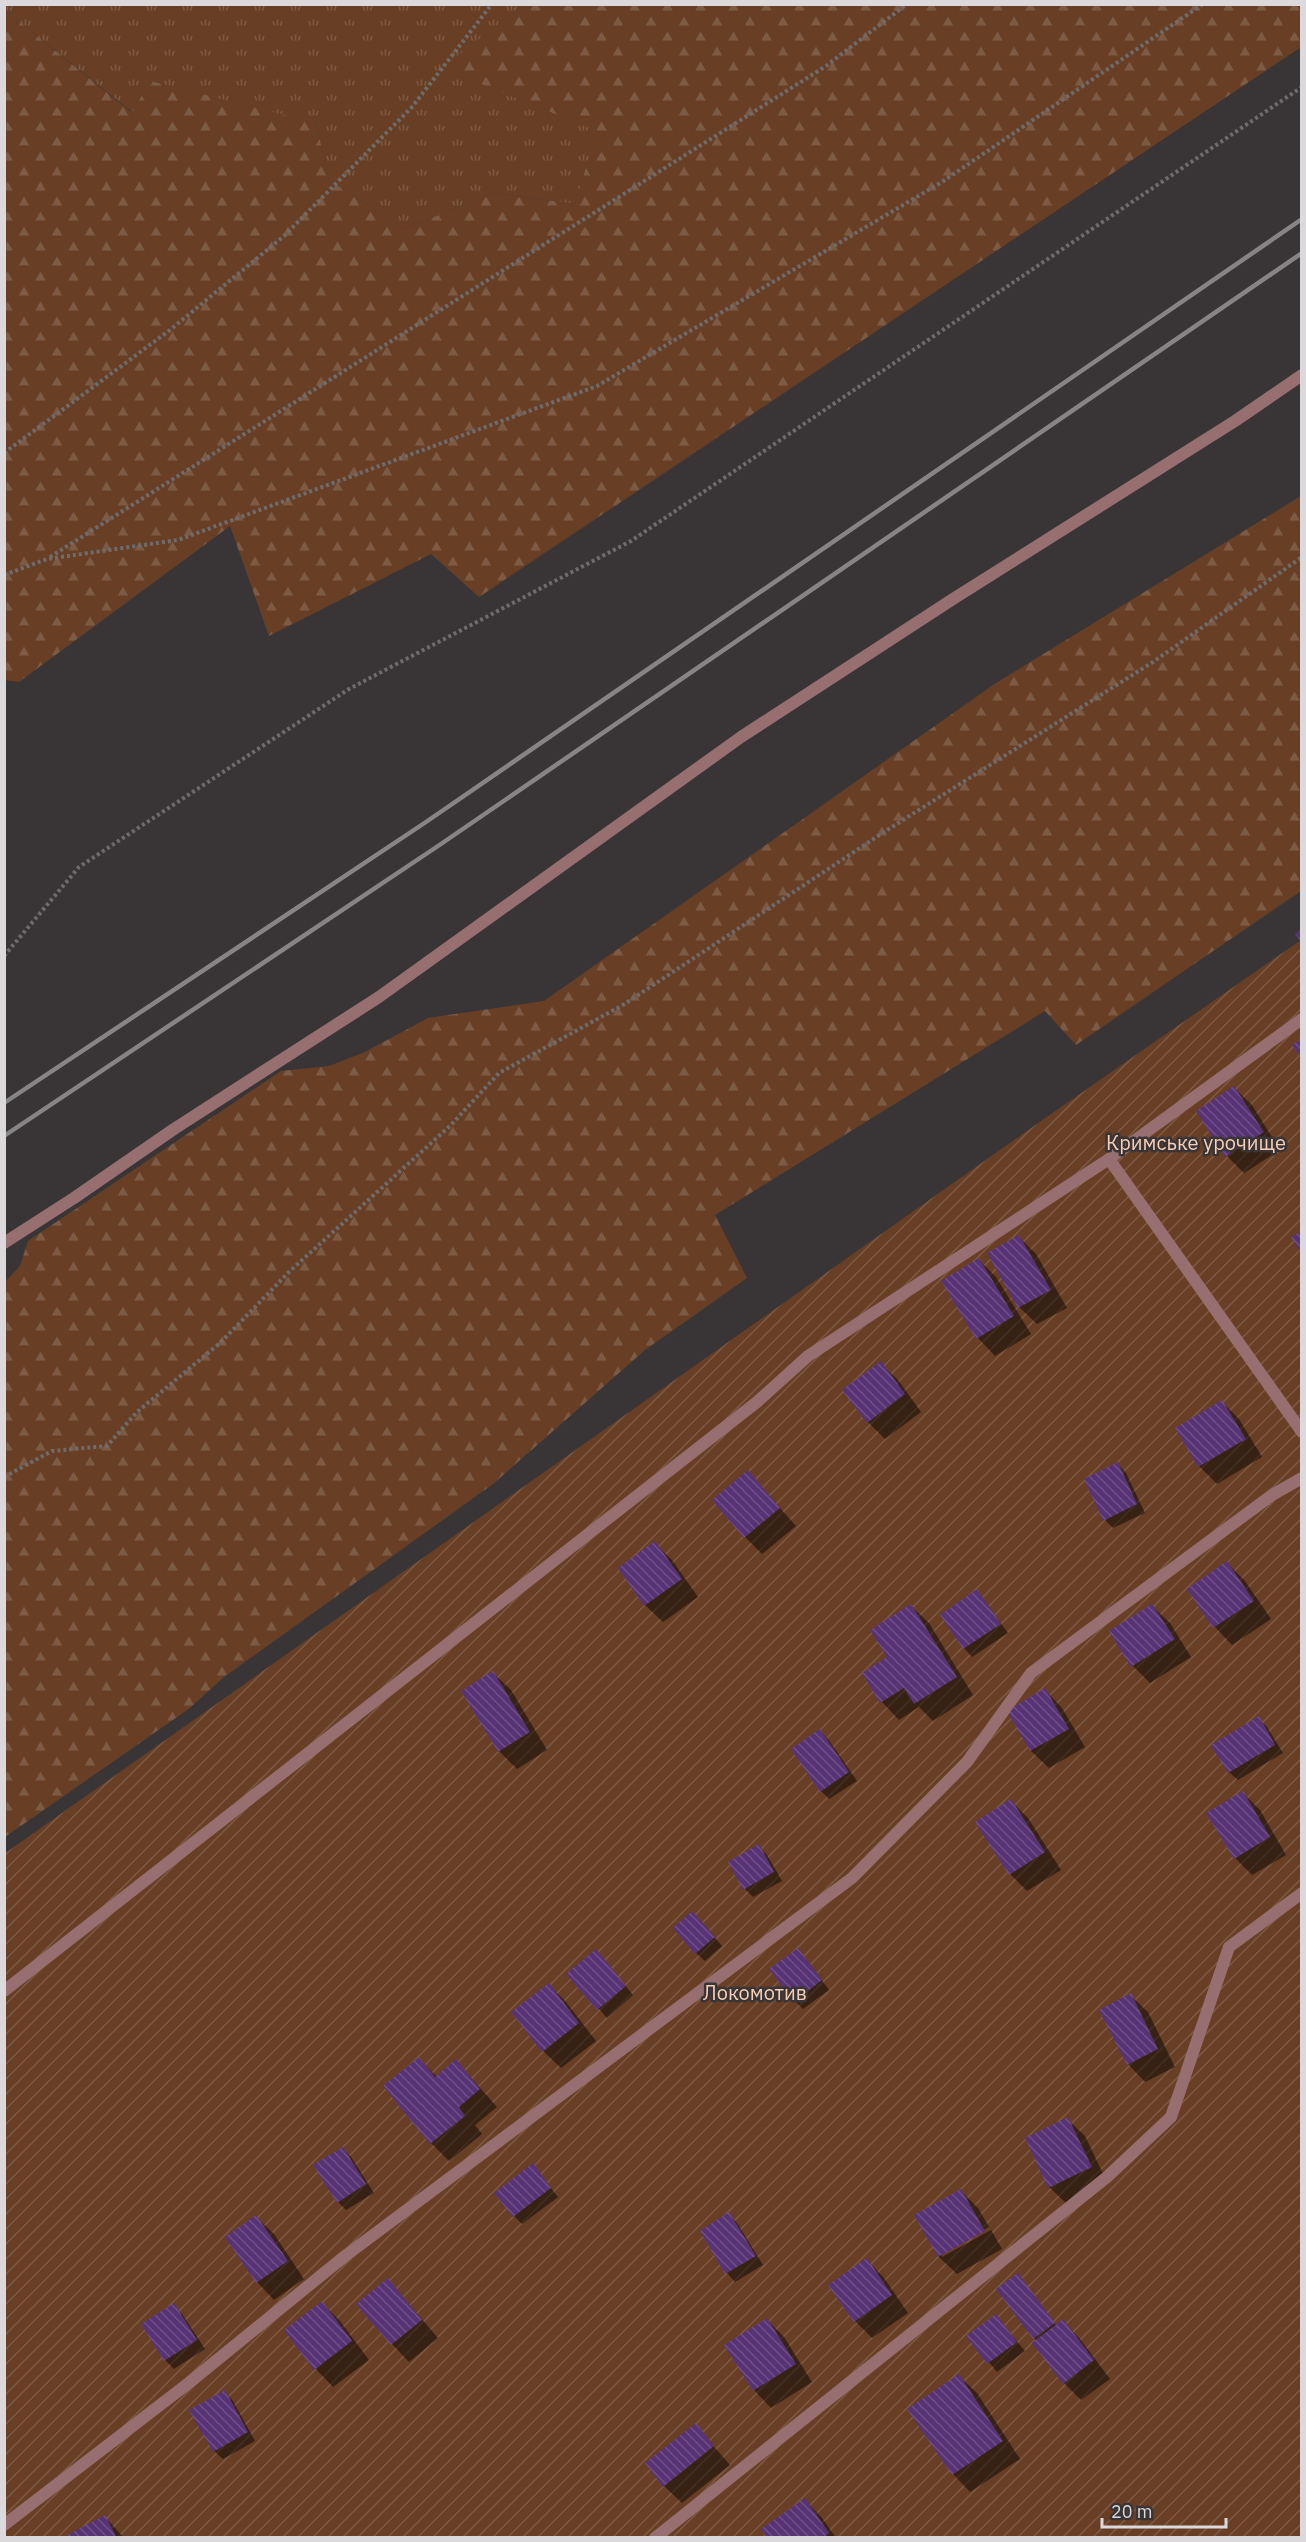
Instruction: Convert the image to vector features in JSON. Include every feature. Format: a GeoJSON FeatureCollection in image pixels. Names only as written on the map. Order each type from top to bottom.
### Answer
{"type":"FeatureCollection","features":[{"type":"Feature","properties":{"kind":"lane"},"geometry":{"type":"LineString","coordinates":[[4,1243],[174,1129],[379,997],[741,737],[963,592],[1235,421],[1302,375]]}},
{"type":"Feature","properties":{"kind":"lane"},"geometry":{"type":"LineString","coordinates":[[4,1991],[757,1402],[807,1356],[1109,1159],[1302,1019]]}},
{"type":"Feature","properties":{"kind":"lane"},"geometry":{"type":"LineString","coordinates":[[1109,1159],[1302,1432]]}},
{"type":"Feature","properties":{"kind":"lane"},"geometry":{"type":"LineString","coordinates":[[4,2525],[190,2382],[345,2256],[852,1878],[967,1762],[1031,1673],[1272,1495],[1302,1478]]}},
{"type":"Feature","properties":{"kind":"lane"},"geometry":{"type":"LineString","coordinates":[[655,2538],[1107,2177],[1171,2117],[1229,1947],[1302,1893]]}},
{"type":"Feature","properties":{"kind":"path"},"geometry":{"type":"LineString","coordinates":[[4,453],[170,330],[284,236],[412,107],[492,4]]}},
{"type":"Feature","properties":{"kind":"path"},"geometry":{"type":"LineString","coordinates":[[4,575],[47,559],[826,66],[907,4]]}},
{"type":"Feature","properties":{"kind":"path"},"geometry":{"type":"LineString","coordinates":[[47,559],[178,540],[597,386],[942,183],[1203,4]]}},
{"type":"Feature","properties":{"kind":"path"},"geometry":{"type":"LineString","coordinates":[[4,956],[79,867],[349,689],[632,541],[1302,87]]}},
{"type":"Feature","properties":{"kind":"path"},"geometry":{"type":"LineString","coordinates":[[4,1477],[52,1451],[107,1446],[137,1412],[220,1343],[289,1272],[451,1125],[500,1073],[623,1005],[884,832],[1153,662],[1302,557]]}},
{"type":"Feature","properties":{"kind":"green space"},"geometry":{"type":"Polygon","coordinates":[[[4,5],[523,5],[443,68],[598,131],[575,204],[494,193],[405,229],[329,180],[316,123],[133,113],[5,10],[4,5]]]}},
{"type":"Feature","properties":{"kind":"green space"},"geometry":{"type":"Polygon","coordinates":[[[523,5],[1301,5],[1301,47],[479,597],[431,554],[269,636],[230,526],[19,682],[5,680],[5,10],[132,113],[150,81],[316,123],[329,180],[405,229],[494,193],[575,204],[597,131],[442,68],[523,5]]]}},
{"type":"Feature","properties":{"kind":"green space"},"geometry":{"type":"Polygon","coordinates":[[[1301,496],[1301,891],[1076,1045],[1045,1011],[715,1215],[747,1278],[645,1350],[493,1484],[224,1677],[190,1708],[5,1837],[4,1283],[20,1266],[28,1241],[281,1071],[329,1066],[365,1052],[428,1018],[544,1001],[996,683],[1301,496]]]}},
{"type":"Feature","properties":{"kind":"green space","name":"Локомотив"},"geometry":{"type":"Polygon","coordinates":[[[1301,940],[1301,2537],[5,2537],[4,1854],[1301,940]]]}},
{"type":"Feature","properties":{"kind":"building"},"geometry":{"type":"Polygon","coordinates":[[[1302,929],[1302,943],[1295,934],[1302,929]]]}},
{"type":"Feature","properties":{"kind":"building"},"geometry":{"type":"Polygon","coordinates":[[[1302,1039],[1302,1059],[1292,1045],[1302,1039]]]}},
{"type":"Feature","properties":{"kind":"building"},"geometry":{"type":"Polygon","coordinates":[[[1234,1086],[1264,1132],[1225,1157],[1196,1111],[1234,1086]]]}},
{"type":"Feature","properties":{"kind":"building"},"geometry":{"type":"Polygon","coordinates":[[[1302,1231],[1302,1254],[1291,1237],[1302,1231]]]}},
{"type":"Feature","properties":{"kind":"building"},"geometry":{"type":"Polygon","coordinates":[[[1019,1235],[1051,1290],[1018,1308],[987,1253],[1019,1235]]]}},
{"type":"Feature","properties":{"kind":"building"},"geometry":{"type":"Polygon","coordinates":[[[979,1258],[1014,1316],[976,1339],[941,1281],[979,1258]]]}},
{"type":"Feature","properties":{"kind":"building"},"geometry":{"type":"Polygon","coordinates":[[[881,1361],[905,1394],[867,1423],[842,1390],[881,1361]]]}},
{"type":"Feature","properties":{"kind":"building"},"geometry":{"type":"Polygon","coordinates":[[[1222,1400],[1246,1439],[1198,1467],[1175,1428],[1222,1400]]]}},
{"type":"Feature","properties":{"kind":"building"},"geometry":{"type":"Polygon","coordinates":[[[1118,1462],[1137,1504],[1103,1521],[1084,1479],[1118,1462]]]}},
{"type":"Feature","properties":{"kind":"building"},"geometry":{"type":"Polygon","coordinates":[[[748,1470],[780,1508],[744,1538],[712,1500],[748,1470]]]}},
{"type":"Feature","properties":{"kind":"building"},"geometry":{"type":"Polygon","coordinates":[[[655,1541],[682,1579],[644,1606],[618,1568],[655,1541]]]}},
{"type":"Feature","properties":{"kind":"building"},"geometry":{"type":"Polygon","coordinates":[[[1227,1561],[1254,1601],[1213,1628],[1187,1589],[1227,1561]]]}},
{"type":"Feature","properties":{"kind":"building"},"geometry":{"type":"Polygon","coordinates":[[[977,1589],[1001,1624],[963,1649],[940,1615],[977,1589]]]}},
{"type":"Feature","properties":{"kind":"building"},"geometry":{"type":"Polygon","coordinates":[[[911,1604],[957,1677],[914,1704],[904,1688],[880,1703],[862,1673],[887,1657],[870,1630],[911,1604]]]}},
{"type":"Feature","properties":{"kind":"building"},"geometry":{"type":"Polygon","coordinates":[[[1152,1604],[1175,1639],[1131,1667],[1109,1631],[1152,1604]]]}},
{"type":"Feature","properties":{"kind":"building"},"geometry":{"type":"Polygon","coordinates":[[[493,1671],[530,1732],[498,1752],[461,1691],[493,1671]]]}},
{"type":"Feature","properties":{"kind":"building"},"geometry":{"type":"Polygon","coordinates":[[[1045,1688],[1069,1729],[1030,1751],[1007,1711],[1045,1688]]]}},
{"type":"Feature","properties":{"kind":"building"},"geometry":{"type":"Polygon","coordinates":[[[1259,1716],[1275,1745],[1228,1773],[1211,1745],[1259,1716]]]}},
{"type":"Feature","properties":{"kind":"building"},"geometry":{"type":"Polygon","coordinates":[[[820,1729],[849,1772],[820,1792],[791,1749],[820,1729]]]}},
{"type":"Feature","properties":{"kind":"building"},"geometry":{"type":"Polygon","coordinates":[[[1243,1791],[1270,1837],[1234,1859],[1206,1813],[1243,1791]]]}},
{"type":"Feature","properties":{"kind":"building"},"geometry":{"type":"Polygon","coordinates":[[[1011,1799],[1045,1852],[1009,1875],[975,1822],[1011,1799]]]}},
{"type":"Feature","properties":{"kind":"building"},"geometry":{"type":"Polygon","coordinates":[[[759,1844],[774,1872],[743,1890],[728,1862],[759,1844]]]}},
{"type":"Feature","properties":{"kind":"building"},"geometry":{"type":"Polygon","coordinates":[[[692,1911],[715,1937],[695,1954],[673,1928],[692,1911]]]}},
{"type":"Feature","properties":{"kind":"building"},"geometry":{"type":"Polygon","coordinates":[[[798,1948],[822,1980],[794,2002],[769,1969],[798,1948]]]}},
{"type":"Feature","properties":{"kind":"building"},"geometry":{"type":"Polygon","coordinates":[[[596,1949],[626,1986],[597,2010],[566,1974],[596,1949]]]}},
{"type":"Feature","properties":{"kind":"building"},"geometry":{"type":"Polygon","coordinates":[[[549,1983],[579,2023],[542,2052],[511,2012],[549,1983]]]}},
{"type":"Feature","properties":{"kind":"building"},"geometry":{"type":"Polygon","coordinates":[[[1131,1993],[1158,2049],[1127,2065],[1099,2010],[1131,1993]]]}},
{"type":"Feature","properties":{"kind":"building"},"geometry":{"type":"Polygon","coordinates":[[[419,2057],[435,2077],[456,2059],[480,2089],[459,2107],[465,2116],[430,2144],[383,2086],[419,2057]]]}},
{"type":"Feature","properties":{"kind":"building"},"geometry":{"type":"Polygon","coordinates":[[[1068,2117],[1092,2167],[1048,2188],[1025,2138],[1068,2117]]]}},
{"type":"Feature","properties":{"kind":"building"},"geometry":{"type":"Polygon","coordinates":[[[343,2147],[366,2184],[337,2203],[313,2165],[343,2147]]]}},
{"type":"Feature","properties":{"kind":"building"},"geometry":{"type":"Polygon","coordinates":[[[533,2163],[551,2188],[513,2217],[494,2193],[533,2163]]]}},
{"type":"Feature","properties":{"kind":"building"},"geometry":{"type":"Polygon","coordinates":[[[961,2189],[985,2231],[938,2257],[914,2215],[961,2189]]]}},
{"type":"Feature","properties":{"kind":"building"},"geometry":{"type":"Polygon","coordinates":[[[729,2212],[756,2256],[725,2274],[700,2231],[729,2212]]]}},
{"type":"Feature","properties":{"kind":"building"},"geometry":{"type":"Polygon","coordinates":[[[256,2215],[288,2261],[256,2283],[225,2237],[256,2215]]]}},
{"type":"Feature","properties":{"kind":"building"},"geometry":{"type":"Polygon","coordinates":[[[867,2258],[892,2295],[854,2322],[828,2285],[867,2258]]]}},
{"type":"Feature","properties":{"kind":"building"},"geometry":{"type":"Polygon","coordinates":[[[1018,2273],[1055,2323],[1033,2339],[996,2289],[1018,2273]]]}},
{"type":"Feature","properties":{"kind":"building"},"geometry":{"type":"Polygon","coordinates":[[[388,2278],[422,2320],[391,2345],[356,2304],[388,2278]]]}},
{"type":"Feature","properties":{"kind":"building"},"geometry":{"type":"Polygon","coordinates":[[[322,2301],[352,2341],[314,2370],[284,2330],[322,2301]]]}},
{"type":"Feature","properties":{"kind":"building"},"geometry":{"type":"Polygon","coordinates":[[[174,2303],[197,2340],[164,2361],[141,2324],[174,2303]]]}},
{"type":"Feature","properties":{"kind":"building"},"geometry":{"type":"Polygon","coordinates":[[[996,2314],[1017,2342],[987,2364],[966,2336],[996,2314]]]}},
{"type":"Feature","properties":{"kind":"building"},"geometry":{"type":"Polygon","coordinates":[[[767,2318],[796,2364],[753,2391],[724,2345],[767,2318]]]}},
{"type":"Feature","properties":{"kind":"building"},"geometry":{"type":"Polygon","coordinates":[[[1063,2319],[1094,2360],[1063,2384],[1032,2343],[1063,2319]]]}},
{"type":"Feature","properties":{"kind":"building"},"geometry":{"type":"Polygon","coordinates":[[[959,2374],[1003,2441],[952,2475],[907,2409],[959,2374]]]}},
{"type":"Feature","properties":{"kind":"building"},"geometry":{"type":"Polygon","coordinates":[[[225,2390],[248,2432],[213,2452],[189,2410],[225,2390]]]}},
{"type":"Feature","properties":{"kind":"building"},"geometry":{"type":"Polygon","coordinates":[[[696,2423],[714,2446],[663,2487],[645,2463],[696,2423]]]}},
{"type":"Feature","properties":{"kind":"building"},"geometry":{"type":"Polygon","coordinates":[[[805,2498],[829,2533],[823,2538],[767,2538],[761,2529],[805,2498]]]}},
{"type":"Feature","properties":{"kind":"building"},"geometry":{"type":"Polygon","coordinates":[[[105,2515],[117,2538],[62,2538],[105,2515]]]}},
{"type":"Feature","properties":{"kind":"railway"},"geometry":{"type":"LineString","coordinates":[[4,1103],[426,822],[1302,219]]}},
{"type":"Feature","properties":{"kind":"railway"},"geometry":{"type":"LineString","coordinates":[[4,1136],[441,844],[1302,253]]}},
{"type":"Feature","properties":{"kind":"park label","name":"Кримське урочище"},"geometry":{"type":"Point","coordinates":[1196,1142]}}]}
